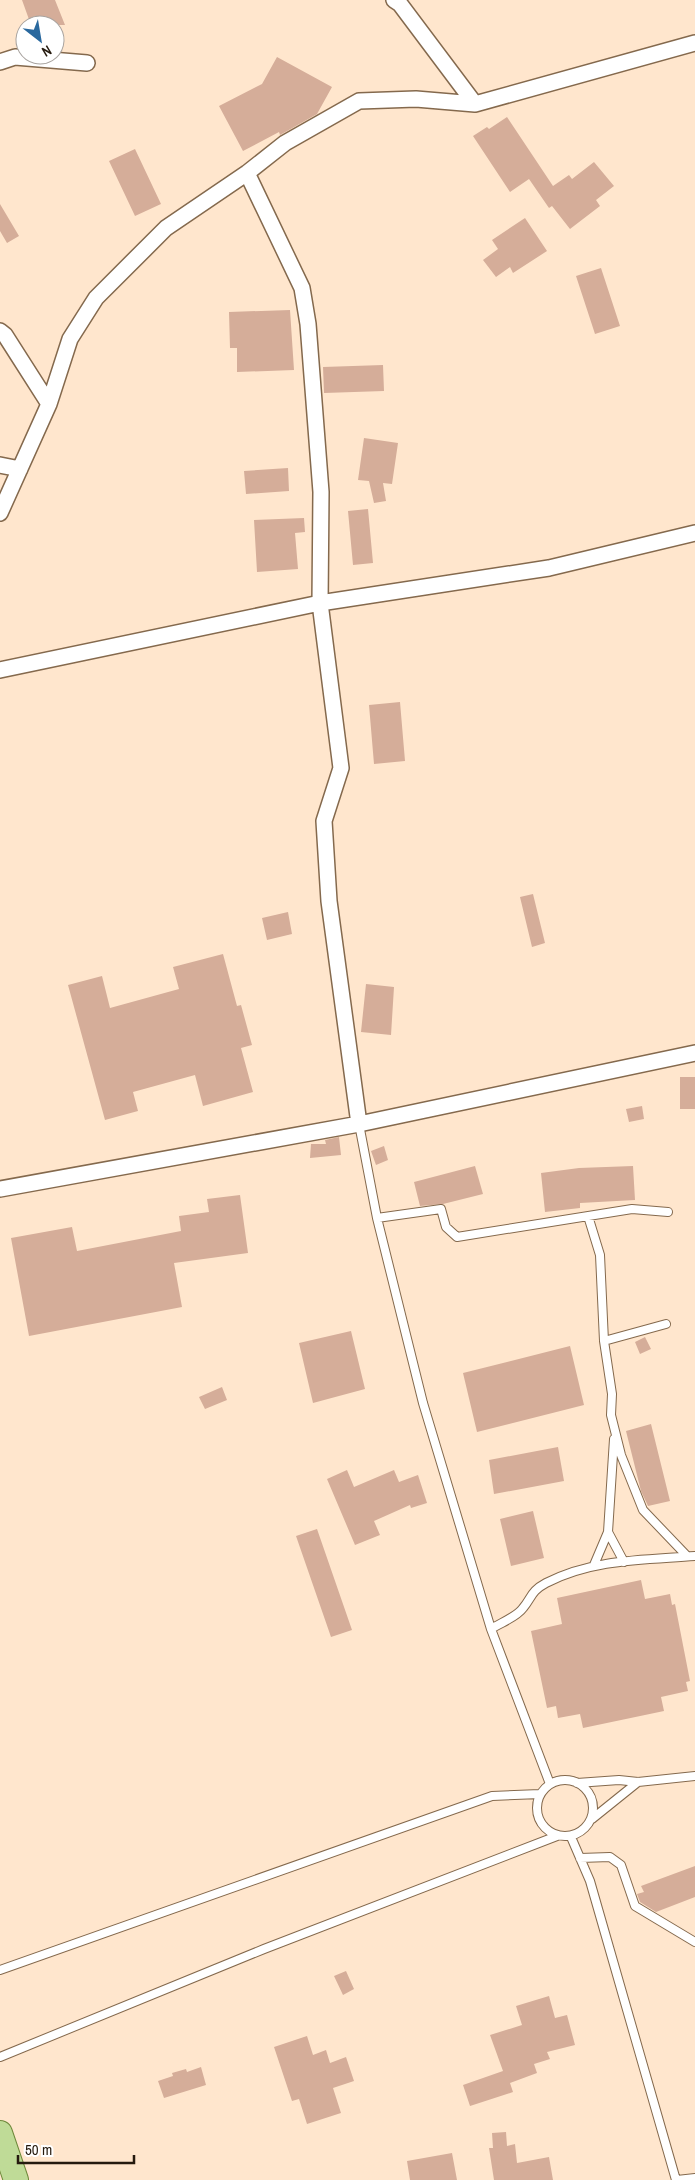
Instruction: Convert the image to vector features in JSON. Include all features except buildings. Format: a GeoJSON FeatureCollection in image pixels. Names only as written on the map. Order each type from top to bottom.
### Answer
{"type":"FeatureCollection","features":[{"type":"Feature","properties":{"kind":"main road"},"geometry":{"type":"LineString","coordinates":[[0,2133],[16,2180]]}},
{"type":"Feature","properties":{"kind":"street"},"geometry":{"type":"LineString","coordinates":[[394,0],[400,4],[475,104]]}},
{"type":"Feature","properties":{"kind":"street"},"geometry":{"type":"LineString","coordinates":[[0,513],[49,404],[70,338],[96,298],[166,228],[247,174],[285,143],[359,101],[416,99],[475,104],[695,43]]}},
{"type":"Feature","properties":{"kind":"street"},"geometry":{"type":"LineString","coordinates":[[0,62],[14,57],[87,63]]}},
{"type":"Feature","properties":{"kind":"street"},"geometry":{"type":"LineString","coordinates":[[247,174],[302,288],[308,324],[321,492],[320,603],[341,768],[324,821],[329,892],[344,1021],[359,1124]]}},
{"type":"Feature","properties":{"kind":"street"},"geometry":{"type":"LineString","coordinates":[[0,331],[5,335],[49,404]]}},
{"type":"Feature","properties":{"kind":"street"},"geometry":{"type":"LineString","coordinates":[[0,465],[20,469]]}},
{"type":"Feature","properties":{"kind":"street"},"geometry":{"type":"LineString","coordinates":[[0,670],[320,603],[549,568],[695,533]]}},
{"type":"Feature","properties":{"kind":"street"},"geometry":{"type":"LineString","coordinates":[[0,1189],[359,1124],[695,1053]]}},
{"type":"Feature","properties":{"kind":"lane"},"geometry":{"type":"LineString","coordinates":[[359,1124],[377,1218],[423,1404],[491,1628],[550,1784]]}},
{"type":"Feature","properties":{"kind":"lane"},"geometry":{"type":"LineString","coordinates":[[377,1218],[441,1209],[446,1227],[457,1237],[632,1209],[668,1212]]}},
{"type":"Feature","properties":{"kind":"lane"},"geometry":{"type":"LineString","coordinates":[[588,1216],[600,1255],[604,1340],[612,1394],[611,1415],[614,1432],[643,1510],[691,1556]]}},
{"type":"Feature","properties":{"kind":"lane"},"geometry":{"type":"LineString","coordinates":[[604,1340],[666,1324]]}},
{"type":"Feature","properties":{"kind":"lane"},"geometry":{"type":"LineString","coordinates":[[594,1564],[608,1532],[614,1432]]}},
{"type":"Feature","properties":{"kind":"lane"},"geometry":{"type":"LineString","coordinates":[[608,1532],[624,1562]]}},
{"type":"Feature","properties":{"kind":"lane"},"geometry":{"type":"LineString","coordinates":[[491,1628],[523,1609],[528,1598],[547,1583],[594,1564],[691,1556]]}},
{"type":"Feature","properties":{"kind":"lane"},"geometry":{"type":"LineString","coordinates":[[556,1836],[542,1827],[536,1811],[540,1794],[550,1784],[563,1780],[577,1783],[619,1780],[638,1782],[695,1776]]}},
{"type":"Feature","properties":{"kind":"lane"},"geometry":{"type":"LineString","coordinates":[[0,2057],[273,1946],[556,1836],[571,1837],[583,1830],[592,1819],[638,1782]]}},
{"type":"Feature","properties":{"kind":"lane"},"geometry":{"type":"LineString","coordinates":[[577,1783],[588,1792],[591,1798],[593,1805],[592,1819]]}},
{"type":"Feature","properties":{"kind":"lane"},"geometry":{"type":"LineString","coordinates":[[0,1970],[492,1796],[540,1794]]}},
{"type":"Feature","properties":{"kind":"lane"},"geometry":{"type":"LineString","coordinates":[[571,1837],[590,1881],[676,2180],[695,2178]]}},
{"type":"Feature","properties":{"kind":"lane"},"geometry":{"type":"LineString","coordinates":[[580,1858],[610,1857],[621,1865],[635,1906],[695,1942]]}}]}
